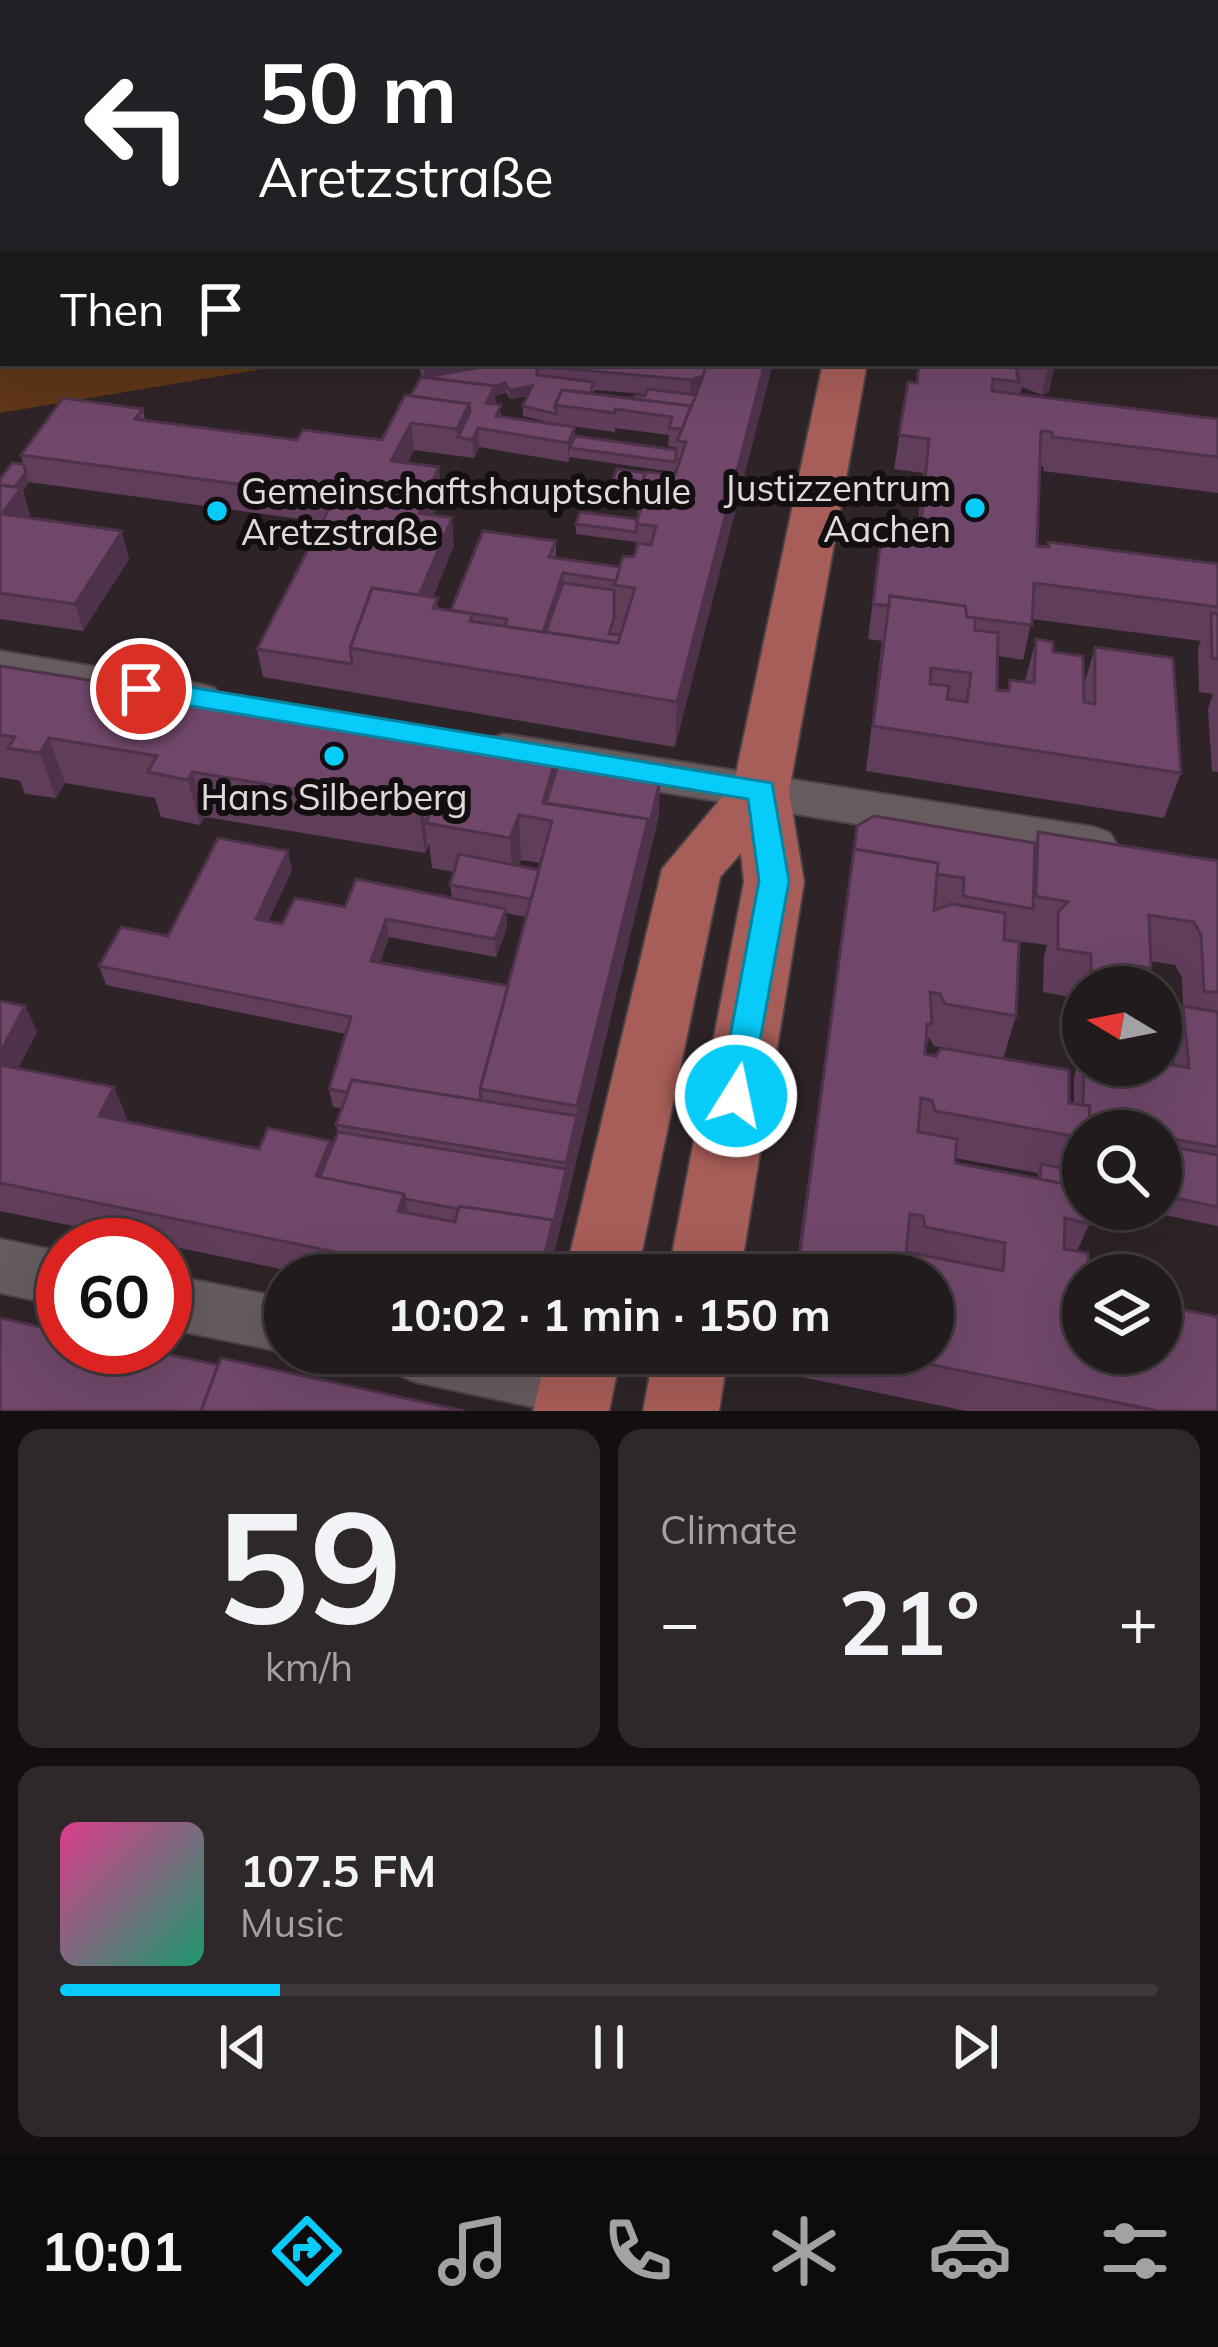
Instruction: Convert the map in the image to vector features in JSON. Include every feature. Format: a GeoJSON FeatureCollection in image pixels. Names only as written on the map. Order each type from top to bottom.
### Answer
{"type":"FeatureCollection","features":[{"type":"Feature","properties":{"kind":"main road"},"geometry":{"type":"LineString","coordinates":[[708,1254],[774,881],[761,791],[844,366]]}},
{"type":"Feature","properties":{"kind":"main road"},"geometry":{"type":"LineString","coordinates":[[607,1254],[692,868],[761,791]]}},
{"type":"Feature","properties":{"kind":"main road"},"geometry":{"type":"LineString","coordinates":[[681,1411],[687,1374]]}},
{"type":"Feature","properties":{"kind":"street"},"geometry":{"type":"LineString","coordinates":[[0,665],[235,705]]}},
{"type":"Feature","properties":{"kind":"street"},"geometry":{"type":"LineString","coordinates":[[469,744],[1126,850]]}},
{"type":"Feature","properties":{"kind":"street"},"geometry":{"type":"LineString","coordinates":[[0,1266],[36,1274]]}},
{"type":"Feature","properties":{"kind":"street"},"geometry":{"type":"LineString","coordinates":[[192,1307],[264,1322]]}},
{"type":"Feature","properties":{"kind":"street"},"geometry":{"type":"LineString","coordinates":[[525,1374],[577,1384]]}},
{"type":"Feature","properties":{"kind":"shaded area"},"geometry":{"type":"Polygon","coordinates":[[[0,366],[281,366],[0,413],[0,366]]]}},
{"type":"Feature","properties":{"kind":"building"},"geometry":{"type":"Polygon","coordinates":[[[487,366],[537,366],[537,375],[594,382],[590,393],[562,390],[556,414],[523,406],[532,386],[510,390],[505,383],[494,387],[425,377],[487,366]]]}},
{"type":"Feature","properties":{"kind":"building"},"geometry":{"type":"Polygon","coordinates":[[[536,366],[706,367],[703,376],[691,380],[536,366]]]}},
{"type":"Feature","properties":{"kind":"building"},"geometry":{"type":"Polygon","coordinates":[[[706,366],[764,366],[677,702],[350,648],[372,588],[438,598],[433,608],[473,614],[470,621],[618,643],[635,588],[614,585],[623,556],[634,557],[638,543],[651,545],[656,526],[636,524],[644,498],[637,497],[646,472],[675,475],[686,442],[677,441],[706,366]]]}},
{"type":"Feature","properties":{"kind":"building"},"geometry":{"type":"Polygon","coordinates":[[[919,366],[1016,366],[1019,382],[993,379],[992,391],[1218,419],[1218,457],[1052,437],[1052,432],[1041,431],[1037,546],[1049,547],[1048,542],[1218,564],[1218,607],[1034,583],[1032,625],[967,617],[965,606],[890,596],[889,606],[873,604],[881,538],[919,543],[929,439],[899,435],[908,382],[917,383],[919,366]]]}},
{"type":"Feature","properties":{"kind":"building"},"geometry":{"type":"Polygon","coordinates":[[[421,377],[495,386],[486,403],[501,405],[496,416],[575,427],[568,443],[478,428],[472,440],[458,437],[469,404],[410,396],[421,377]]]}},
{"type":"Feature","properties":{"kind":"building"},"geometry":{"type":"Polygon","coordinates":[[[648,389],[696,395],[691,406],[633,399],[645,396],[648,389]]]}},
{"type":"Feature","properties":{"kind":"building"},"geometry":{"type":"Polygon","coordinates":[[[562,390],[691,406],[682,429],[669,428],[672,417],[555,405],[562,390]]]}},
{"type":"Feature","properties":{"kind":"building"},"geometry":{"type":"Polygon","coordinates":[[[405,395],[469,404],[457,429],[411,423],[391,461],[439,467],[419,513],[452,518],[419,595],[372,588],[350,648],[352,664],[257,649],[335,497],[21,455],[63,398],[143,409],[135,419],[297,440],[303,430],[382,440],[405,395]]]}},
{"type":"Feature","properties":{"kind":"building"},"geometry":{"type":"Polygon","coordinates":[[[575,436],[676,450],[676,459],[570,448],[575,436]]]}},
{"type":"Feature","properties":{"kind":"building"},"geometry":{"type":"Polygon","coordinates":[[[12,463],[23,464],[26,472],[15,487],[0,485],[0,479],[12,463]]]}},
{"type":"Feature","properties":{"kind":"building"},"geometry":{"type":"Polygon","coordinates":[[[617,469],[645,473],[641,485],[612,482],[617,469]]]}},
{"type":"Feature","properties":{"kind":"building"},"geometry":{"type":"Polygon","coordinates":[[[0,485],[21,488],[2,514],[122,531],[75,604],[0,593],[0,485]]]}},
{"type":"Feature","properties":{"kind":"building"},"geometry":{"type":"Polygon","coordinates":[[[580,512],[637,519],[636,532],[576,524],[580,512]]]}},
{"type":"Feature","properties":{"kind":"building"},"geometry":{"type":"Polygon","coordinates":[[[483,531],[556,541],[549,557],[620,567],[616,581],[563,573],[543,632],[505,626],[507,619],[451,610],[483,531]]]}},
{"type":"Feature","properties":{"kind":"building"},"geometry":{"type":"Polygon","coordinates":[[[563,583],[614,590],[609,634],[620,635],[618,643],[546,632],[563,583]]]}},
{"type":"Feature","properties":{"kind":"building"},"geometry":{"type":"Polygon","coordinates":[[[890,596],[965,606],[967,617],[975,618],[975,630],[998,633],[997,690],[1009,691],[1010,680],[1034,683],[1036,639],[1053,642],[1053,652],[1083,656],[1084,702],[1095,704],[1095,647],[1173,658],[1181,773],[873,726],[890,596]],[[931,668],[930,684],[949,686],[947,699],[967,702],[971,673],[931,668]]]}},
{"type":"Feature","properties":{"kind":"building"},"geometry":{"type":"Polygon","coordinates":[[[1211,613],[1218,614],[1218,659],[1212,658],[1211,613]]]}},
{"type":"Feature","properties":{"kind":"building"},"geometry":{"type":"Polygon","coordinates":[[[0,666],[557,754],[543,803],[648,819],[577,1106],[480,1089],[552,821],[519,815],[510,838],[426,823],[435,801],[422,799],[419,809],[192,772],[188,780],[148,772],[157,756],[49,738],[40,753],[8,748],[15,737],[0,735],[0,666]]]}},
{"type":"Feature","properties":{"kind":"building"},"geometry":{"type":"Polygon","coordinates":[[[558,765],[660,781],[648,830],[648,819],[546,803],[558,765]]]}},
{"type":"Feature","properties":{"kind":"building"},"geometry":{"type":"Polygon","coordinates":[[[874,816],[1035,843],[1033,909],[963,896],[964,878],[937,874],[938,863],[854,849],[857,826],[874,816]]]}},
{"type":"Feature","properties":{"kind":"building"},"geometry":{"type":"Polygon","coordinates":[[[1038,832],[1218,861],[1218,992],[1204,992],[1201,935],[1194,922],[1149,915],[1151,966],[1091,966],[1091,954],[1058,949],[1058,912],[1068,902],[1036,896],[1038,832]]]}},
{"type":"Feature","properties":{"kind":"building"},"geometry":{"type":"Polygon","coordinates":[[[218,838],[288,851],[256,919],[282,924],[295,898],[345,907],[356,879],[506,909],[495,939],[386,919],[371,961],[508,986],[480,1089],[481,1101],[352,1080],[347,1092],[329,1089],[351,1017],[99,966],[121,927],[168,936],[218,838]]]}},
{"type":"Feature","properties":{"kind":"building"},"geometry":{"type":"Polygon","coordinates":[[[854,849],[938,863],[934,910],[952,904],[1005,913],[1004,940],[1019,942],[1016,1016],[945,1004],[940,994],[930,992],[932,1024],[927,1024],[925,1054],[936,1056],[941,1048],[1062,1069],[1069,1103],[1090,1106],[1090,1110],[1062,1110],[1062,1134],[935,1111],[932,1100],[921,1098],[918,1132],[957,1139],[955,1163],[1062,1183],[1064,1249],[1088,1254],[1062,1254],[1062,1374],[1182,1374],[1182,1310],[1218,1317],[1218,1411],[1159,1411],[954,1369],[954,1261],[1003,1271],[1005,1243],[925,1227],[923,1216],[910,1214],[906,1252],[916,1254],[800,1254],[854,849]]]}},
{"type":"Feature","properties":{"kind":"building"},"geometry":{"type":"Polygon","coordinates":[[[459,854],[539,870],[531,899],[450,885],[459,854]]]}},
{"type":"Feature","properties":{"kind":"building"},"geometry":{"type":"Polygon","coordinates":[[[0,1001],[25,1006],[0,1053],[0,1001]]]}},
{"type":"Feature","properties":{"kind":"building"},"geometry":{"type":"Polygon","coordinates":[[[1183,1006],[1218,1012],[1218,1147],[1182,1141],[1182,1110],[1090,1110],[1083,1105],[1083,1086],[1182,1086],[1182,1067],[1189,1068],[1183,1006]]]}},
{"type":"Feature","properties":{"kind":"building"},"geometry":{"type":"Polygon","coordinates":[[[0,1065],[114,1087],[99,1116],[259,1149],[268,1128],[330,1141],[316,1176],[404,1194],[398,1211],[455,1222],[459,1206],[553,1220],[545,1254],[346,1254],[192,1222],[192,1218],[170,1218],[0,1183],[0,1065]]]}},
{"type":"Feature","properties":{"kind":"building"},"geometry":{"type":"Polygon","coordinates":[[[352,1080],[577,1116],[566,1163],[336,1125],[352,1080]]]}},
{"type":"Feature","properties":{"kind":"building"},"geometry":{"type":"Polygon","coordinates":[[[338,1132],[566,1169],[553,1226],[553,1220],[459,1209],[320,1177],[338,1132]]]}},
{"type":"Feature","properties":{"kind":"building"},"geometry":{"type":"Polygon","coordinates":[[[1182,1149],[1218,1155],[1218,1207],[1182,1199],[1182,1149]]]}},
{"type":"Feature","properties":{"kind":"building"},"geometry":{"type":"Polygon","coordinates":[[[1041,1164],[1062,1168],[1062,1183],[1040,1179],[1041,1164]]]}},
{"type":"Feature","properties":{"kind":"building"},"geometry":{"type":"Polygon","coordinates":[[[0,1318],[36,1326],[36,1374],[192,1374],[192,1359],[218,1365],[201,1411],[0,1411],[0,1318]]]}},
{"type":"Feature","properties":{"kind":"building"},"geometry":{"type":"Polygon","coordinates":[[[221,1358],[264,1367],[264,1374],[295,1374],[465,1411],[201,1411],[221,1358]]]}},
{"type":"Feature","properties":{"kind":"place","name":"Justizzentrum Aachen"},"geometry":{"type":"Point","coordinates":[975,508]}},
{"type":"Feature","properties":{"kind":"place","name":"Gemeinschaftshauptschule Aretzstraße"},"geometry":{"type":"Point","coordinates":[217,511]}},
{"type":"Feature","properties":{"kind":"place","name":"Hans Silberberg"},"geometry":{"type":"Point","coordinates":[334,756]}},
{"type":"Feature","properties":{"kind":"route"},"geometry":{"type":"LineString","coordinates":[[141,689],[761,791],[774,881],[736,1096]]}}]}
